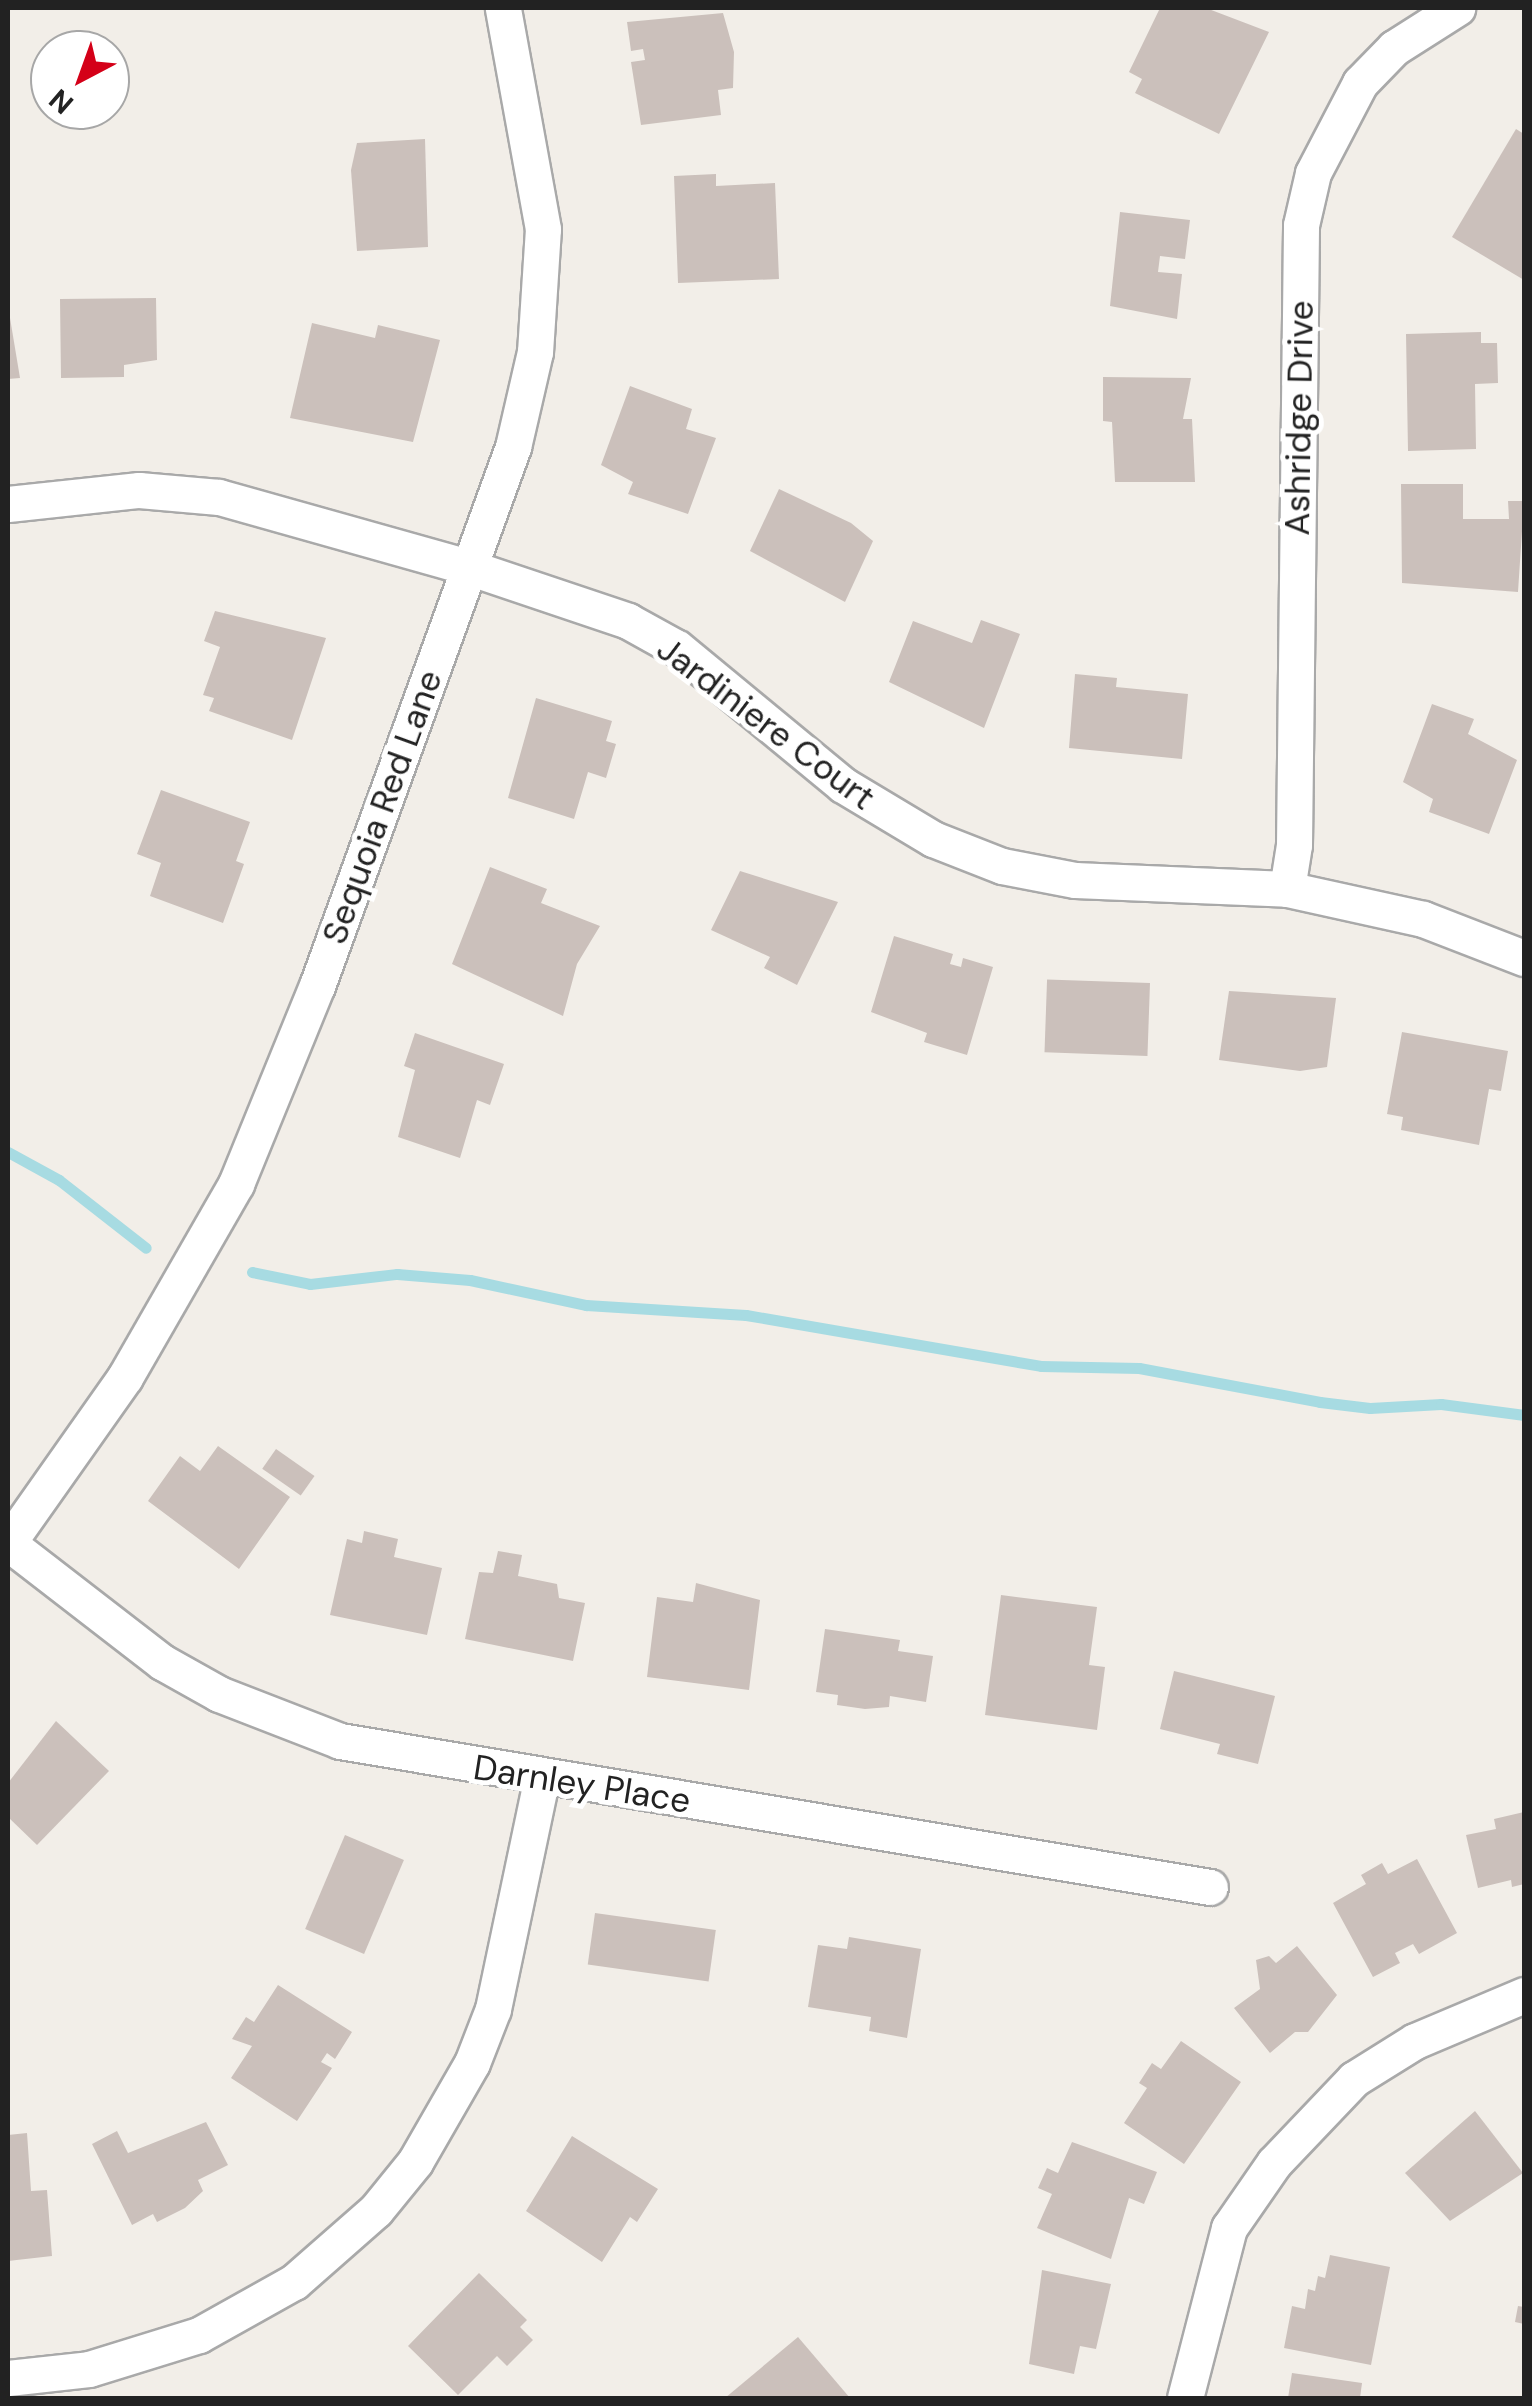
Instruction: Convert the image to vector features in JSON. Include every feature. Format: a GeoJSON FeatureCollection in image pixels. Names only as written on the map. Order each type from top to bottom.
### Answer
{"type":"FeatureCollection","features":[{"type":"Feature","properties":{"kind":"street","name":"Sequoia Red Lane"},"geometry":{"type":"LineString","coordinates":[[8,1543],[124,1377],[236,1184],[317,986],[513,447],[543,288],[538,170],[502,8]]}},
{"type":"Feature","properties":{"kind":"street","name":"Ashridge Drive"},"geometry":{"type":"LineString","coordinates":[[1287,889],[1294,845],[1301,226],[1312,173],[1360,83],[1394,48],[1456,8]]}},
{"type":"Feature","properties":{"kind":"street","name":"Jardiniere Court"},"geometry":{"type":"LineString","coordinates":[[8,504],[139,490],[219,497],[468,567],[628,621],[677,648],[843,786],[933,840],[1002,866],[1075,880],[1287,889],[1423,919],[1524,958]]}},
{"type":"Feature","properties":{"kind":"street","name":"Darnley Place"},"geometry":{"type":"LineString","coordinates":[[8,1543],[162,1662],[234,1700],[340,1740],[1210,1887]]}},
{"type":"Feature","properties":{"kind":"street"},"geometry":{"type":"LineString","coordinates":[[8,2378],[89,2369],[199,2334],[294,2282],[376,2210],[425,2146],[472,2063],[493,2009],[542,1777]]}},
{"type":"Feature","properties":{"kind":"street"},"geometry":{"type":"LineString","coordinates":[[1185,2398],[1229,2228],[1274,2163],[1354,2078],[1415,2041],[1524,1995]]}},
{"type":"Feature","properties":{"kind":"building"},"geometry":{"type":"Polygon","coordinates":[[[1160,8],[1206,8],[1269,32],[1219,134],[1135,93],[1142,79],[1129,72],[1160,8]]]}},
{"type":"Feature","properties":{"kind":"building"},"geometry":{"type":"Polygon","coordinates":[[[723,13],[734,52],[733,88],[718,90],[721,115],[641,125],[631,62],[645,60],[643,49],[631,51],[627,22],[723,13]]]}},
{"type":"Feature","properties":{"kind":"building"},"geometry":{"type":"Polygon","coordinates":[[[1516,129],[1524,134],[1524,280],[1452,237],[1516,129]]]}},
{"type":"Feature","properties":{"kind":"building"},"geometry":{"type":"Polygon","coordinates":[[[425,139],[428,247],[357,251],[351,170],[357,143],[425,139]]]}},
{"type":"Feature","properties":{"kind":"building"},"geometry":{"type":"Polygon","coordinates":[[[716,174],[716,186],[775,183],[779,279],[678,283],[674,176],[716,174]]]}},
{"type":"Feature","properties":{"kind":"building"},"geometry":{"type":"Polygon","coordinates":[[[1120,212],[1190,220],[1185,259],[1160,256],[1158,272],[1182,274],[1177,319],[1110,306],[1120,212]]]}},
{"type":"Feature","properties":{"kind":"building"},"geometry":{"type":"Polygon","coordinates":[[[156,298],[157,360],[124,365],[124,377],[61,378],[60,299],[156,298]]]}},
{"type":"Feature","properties":{"kind":"building"},"geometry":{"type":"Polygon","coordinates":[[[10,318],[20,378],[8,379],[10,318]]]}},
{"type":"Feature","properties":{"kind":"building"},"geometry":{"type":"Polygon","coordinates":[[[312,323],[375,338],[378,325],[440,340],[413,442],[290,418],[312,323]]]}},
{"type":"Feature","properties":{"kind":"building"},"geometry":{"type":"Polygon","coordinates":[[[1481,332],[1481,343],[1497,343],[1498,383],[1475,384],[1476,449],[1408,451],[1406,334],[1481,332]]]}},
{"type":"Feature","properties":{"kind":"building"},"geometry":{"type":"Polygon","coordinates":[[[1103,377],[1191,378],[1183,419],[1192,419],[1195,482],[1115,482],[1112,422],[1103,421],[1103,377]]]}},
{"type":"Feature","properties":{"kind":"building"},"geometry":{"type":"Polygon","coordinates":[[[630,386],[692,409],[686,429],[716,438],[688,514],[628,494],[633,482],[601,465],[630,386]]]}},
{"type":"Feature","properties":{"kind":"building"},"geometry":{"type":"Polygon","coordinates":[[[1401,484],[1463,484],[1463,519],[1509,519],[1508,501],[1524,501],[1518,592],[1402,583],[1401,484]]]}},
{"type":"Feature","properties":{"kind":"building"},"geometry":{"type":"Polygon","coordinates":[[[779,489],[851,523],[873,541],[845,602],[750,551],[779,489]]]}},
{"type":"Feature","properties":{"kind":"building"},"geometry":{"type":"Polygon","coordinates":[[[215,611],[326,638],[292,740],[209,711],[214,698],[203,695],[220,647],[204,641],[215,611]]]}},
{"type":"Feature","properties":{"kind":"building"},"geometry":{"type":"Polygon","coordinates":[[[981,620],[1020,634],[984,728],[889,682],[913,621],[972,643],[981,620]]]}},
{"type":"Feature","properties":{"kind":"building"},"geometry":{"type":"Polygon","coordinates":[[[1075,674],[1117,678],[1116,687],[1188,694],[1182,759],[1069,748],[1075,674]]]}},
{"type":"Feature","properties":{"kind":"building"},"geometry":{"type":"Polygon","coordinates":[[[536,698],[612,721],[606,741],[616,744],[606,778],[588,772],[574,819],[508,798],[536,698]]]}},
{"type":"Feature","properties":{"kind":"building"},"geometry":{"type":"Polygon","coordinates":[[[1432,704],[1474,719],[1468,734],[1517,760],[1489,834],[1429,812],[1433,799],[1403,782],[1432,704]]]}},
{"type":"Feature","properties":{"kind":"building"},"geometry":{"type":"Polygon","coordinates":[[[161,790],[250,822],[236,861],[244,864],[223,923],[150,896],[161,863],[137,854],[161,790]]]}},
{"type":"Feature","properties":{"kind":"building"},"geometry":{"type":"Polygon","coordinates":[[[490,867],[547,889],[541,903],[600,926],[577,964],[563,1016],[452,964],[490,867]]]}},
{"type":"Feature","properties":{"kind":"building"},"geometry":{"type":"Polygon","coordinates":[[[740,871],[838,902],[797,985],[764,968],[770,957],[711,930],[740,871]]]}},
{"type":"Feature","properties":{"kind":"building"},"geometry":{"type":"Polygon","coordinates":[[[894,936],[953,954],[950,964],[961,967],[963,958],[993,967],[967,1055],[924,1042],[927,1033],[871,1012],[894,936]]]}},
{"type":"Feature","properties":{"kind":"building"},"geometry":{"type":"Polygon","coordinates":[[[1047,979],[1150,983],[1147,1056],[1045,1052],[1047,979]]]}},
{"type":"Feature","properties":{"kind":"building"},"geometry":{"type":"Polygon","coordinates":[[[1229,991],[1336,998],[1327,1067],[1300,1071],[1219,1060],[1229,991]]]}},
{"type":"Feature","properties":{"kind":"building"},"geometry":{"type":"Polygon","coordinates":[[[1402,1032],[1508,1051],[1501,1091],[1489,1089],[1479,1145],[1401,1130],[1403,1117],[1387,1114],[1402,1032]]]}},
{"type":"Feature","properties":{"kind":"building"},"geometry":{"type":"Polygon","coordinates":[[[415,1033],[504,1064],[490,1105],[477,1100],[460,1158],[398,1137],[415,1070],[404,1066],[415,1033]]]}},
{"type":"Feature","properties":{"kind":"building"},"geometry":{"type":"Polygon","coordinates":[[[218,1446],[290,1497],[239,1569],[148,1501],[180,1456],[200,1471],[218,1446]]]}},
{"type":"Feature","properties":{"kind":"building"},"geometry":{"type":"Polygon","coordinates":[[[276,1449],[315,1476],[301,1496],[262,1469],[276,1449]]]}},
{"type":"Feature","properties":{"kind":"building"},"geometry":{"type":"Polygon","coordinates":[[[364,1531],[398,1539],[394,1557],[442,1568],[427,1635],[330,1615],[347,1539],[362,1543],[364,1531]]]}},
{"type":"Feature","properties":{"kind":"building"},"geometry":{"type":"Polygon","coordinates":[[[498,1551],[522,1555],[518,1576],[557,1584],[559,1598],[585,1603],[573,1661],[465,1639],[479,1572],[493,1573],[498,1551]]]}},
{"type":"Feature","properties":{"kind":"building"},"geometry":{"type":"Polygon","coordinates":[[[696,1583],[760,1600],[749,1690],[647,1677],[657,1597],[693,1602],[696,1583]]]}},
{"type":"Feature","properties":{"kind":"building"},"geometry":{"type":"Polygon","coordinates":[[[1001,1595],[1097,1607],[1089,1665],[1105,1667],[1097,1730],[985,1715],[1001,1595]]]}},
{"type":"Feature","properties":{"kind":"building"},"geometry":{"type":"Polygon","coordinates":[[[825,1629],[900,1640],[898,1651],[933,1656],[926,1702],[890,1696],[889,1707],[865,1709],[837,1705],[838,1695],[816,1692],[825,1629]]]}},
{"type":"Feature","properties":{"kind":"building"},"geometry":{"type":"Polygon","coordinates":[[[1174,1671],[1275,1696],[1258,1764],[1217,1754],[1220,1744],[1160,1729],[1174,1671]]]}},
{"type":"Feature","properties":{"kind":"building"},"geometry":{"type":"Polygon","coordinates":[[[56,1721],[109,1771],[37,1845],[8,1817],[8,1783],[56,1721]]]}},
{"type":"Feature","properties":{"kind":"building"},"geometry":{"type":"Polygon","coordinates":[[[1524,1812],[1524,1884],[1512,1887],[1511,1880],[1478,1888],[1466,1835],[1496,1829],[1494,1819],[1524,1812]]]}},
{"type":"Feature","properties":{"kind":"building"},"geometry":{"type":"Polygon","coordinates":[[[345,1835],[404,1860],[364,1954],[305,1929],[345,1835]]]}},
{"type":"Feature","properties":{"kind":"building"},"geometry":{"type":"Polygon","coordinates":[[[1417,1859],[1457,1933],[1419,1954],[1413,1944],[1395,1953],[1400,1963],[1373,1977],[1333,1903],[1366,1884],[1361,1875],[1382,1863],[1388,1874],[1417,1859]]]}},
{"type":"Feature","properties":{"kind":"building"},"geometry":{"type":"Polygon","coordinates":[[[595,1913],[716,1930],[709,1981],[588,1964],[595,1913]]]}},
{"type":"Feature","properties":{"kind":"building"},"geometry":{"type":"Polygon","coordinates":[[[849,1937],[921,1949],[907,2038],[869,2031],[871,2017],[808,2007],[818,1945],[847,1949],[849,1937]]]}},
{"type":"Feature","properties":{"kind":"building"},"geometry":{"type":"Polygon","coordinates":[[[1297,1946],[1337,1995],[1308,2032],[1295,2032],[1270,2053],[1234,2008],[1260,1989],[1256,1960],[1269,1956],[1276,1963],[1297,1946]]]}},
{"type":"Feature","properties":{"kind":"building"},"geometry":{"type":"Polygon","coordinates":[[[278,1985],[352,2032],[335,2059],[327,2053],[321,2062],[332,2068],[297,2121],[231,2078],[252,2046],[232,2039],[246,2017],[254,2022],[278,1985]]]}},
{"type":"Feature","properties":{"kind":"building"},"geometry":{"type":"Polygon","coordinates":[[[1181,2041],[1241,2082],[1184,2164],[1124,2123],[1147,2088],[1139,2083],[1152,2063],[1161,2069],[1181,2041]]]}},
{"type":"Feature","properties":{"kind":"building"},"geometry":{"type":"Polygon","coordinates":[[[1475,2111],[1523,2173],[1450,2221],[1405,2173],[1475,2111]]]}},
{"type":"Feature","properties":{"kind":"building"},"geometry":{"type":"Polygon","coordinates":[[[206,2122],[228,2165],[198,2180],[203,2191],[185,2208],[157,2222],[153,2214],[132,2225],[92,2144],[117,2131],[128,2153],[206,2122]]]}},
{"type":"Feature","properties":{"kind":"building"},"geometry":{"type":"Polygon","coordinates":[[[27,2133],[31,2191],[47,2190],[52,2256],[8,2261],[8,2135],[27,2133]]]}},
{"type":"Feature","properties":{"kind":"building"},"geometry":{"type":"Polygon","coordinates":[[[572,2136],[658,2189],[637,2222],[630,2217],[602,2262],[526,2211],[572,2136]]]}},
{"type":"Feature","properties":{"kind":"building"},"geometry":{"type":"Polygon","coordinates":[[[1072,2142],[1157,2172],[1144,2204],[1129,2198],[1111,2259],[1037,2228],[1052,2194],[1038,2188],[1047,2168],[1058,2173],[1072,2142]]]}},
{"type":"Feature","properties":{"kind":"building"},"geometry":{"type":"Polygon","coordinates":[[[1330,2255],[1390,2267],[1371,2365],[1284,2348],[1292,2306],[1305,2309],[1308,2289],[1315,2291],[1318,2276],[1325,2278],[1330,2255]]]}},
{"type":"Feature","properties":{"kind":"building"},"geometry":{"type":"Polygon","coordinates":[[[1042,2270],[1111,2284],[1096,2349],[1080,2346],[1074,2374],[1029,2364],[1042,2270]]]}},
{"type":"Feature","properties":{"kind":"building"},"geometry":{"type":"Polygon","coordinates":[[[479,2273],[527,2320],[520,2327],[533,2340],[507,2366],[497,2356],[458,2395],[408,2346],[479,2273]]]}},
{"type":"Feature","properties":{"kind":"building"},"geometry":{"type":"Polygon","coordinates":[[[1518,2306],[1524,2307],[1524,2324],[1515,2322],[1518,2306]]]}},
{"type":"Feature","properties":{"kind":"building"},"geometry":{"type":"Polygon","coordinates":[[[798,2337],[850,2398],[725,2398],[798,2337]]]}},
{"type":"Feature","properties":{"kind":"building"},"geometry":{"type":"Polygon","coordinates":[[[1292,2373],[1362,2383],[1360,2398],[1288,2398],[1292,2373]]]}},
{"type":"Feature","properties":{"kind":"waterway"},"geometry":{"type":"LineString","coordinates":[[8,1152],[59,1180],[146,1248]]}},
{"type":"Feature","properties":{"kind":"waterway"},"geometry":{"type":"LineString","coordinates":[[252,1272],[310,1284],[397,1274],[470,1280],[586,1305],[746,1315],[1041,1366],[1139,1368],[1320,1402],[1370,1408],[1441,1404],[1524,1415]]}}]}
